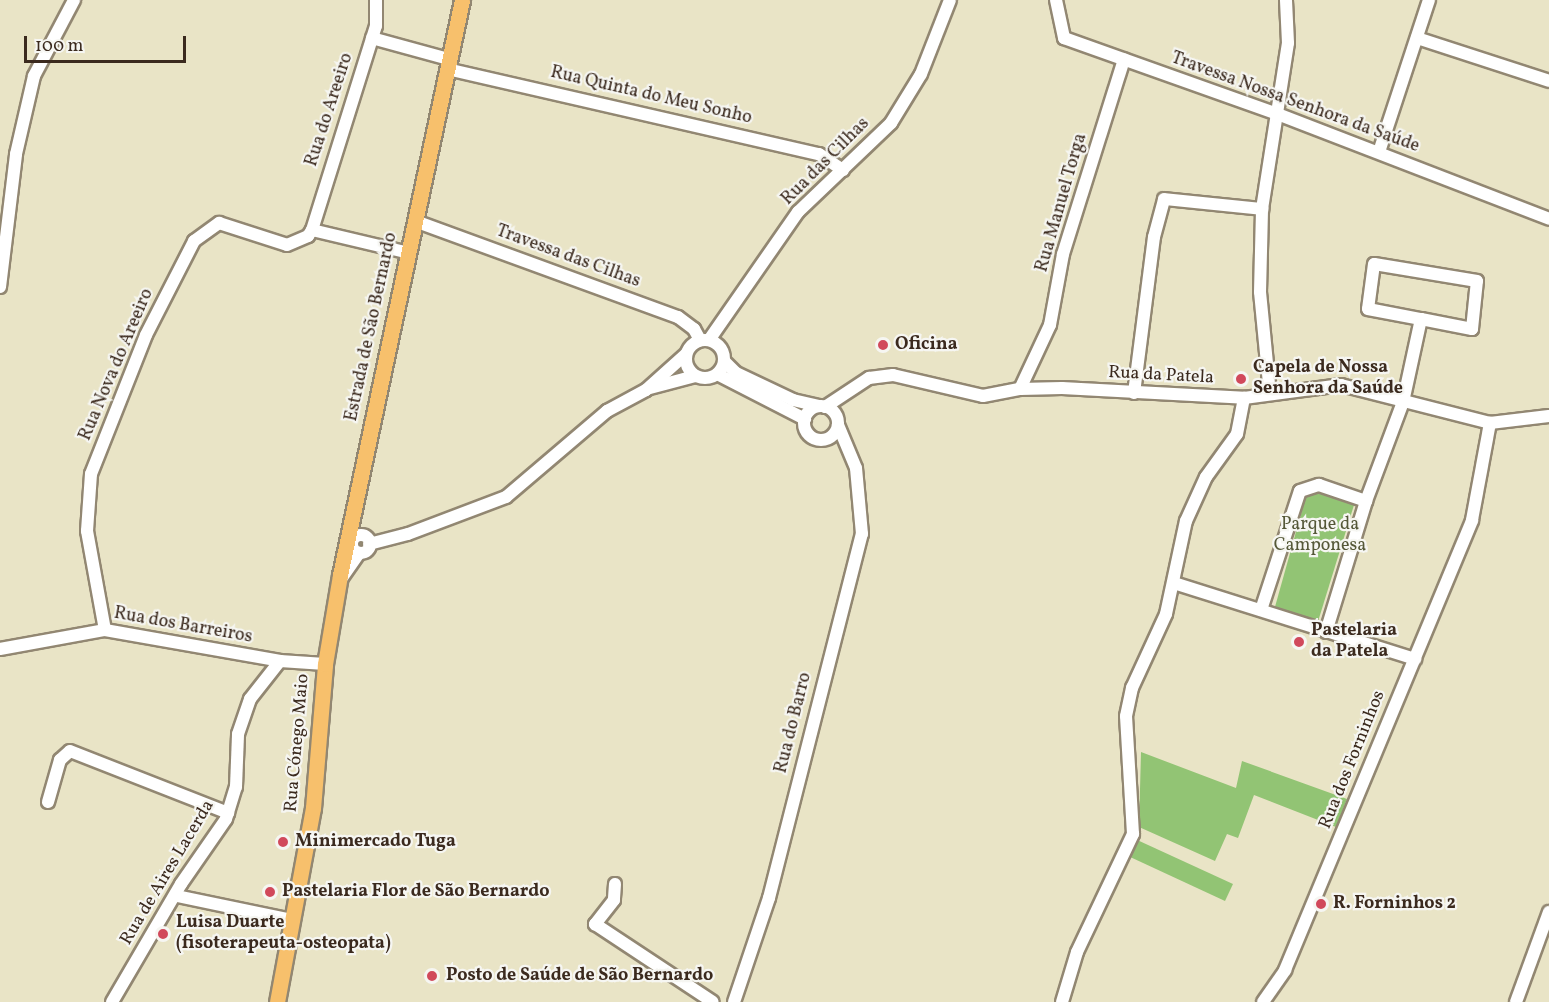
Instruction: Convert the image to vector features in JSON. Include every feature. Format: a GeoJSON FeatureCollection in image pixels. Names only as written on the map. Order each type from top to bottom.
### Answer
{"type":"FeatureCollection","features":[{"type":"Feature","properties":{"kind":"main road","name":"Estrada de São Bernardo"},"geometry":{"type":"LineString","coordinates":[[325,664],[338,582],[360,541],[415,221],[462,0]]}},
{"type":"Feature","properties":{"kind":"main road","name":"Rua Cónego Maio"},"geometry":{"type":"LineString","coordinates":[[277,1002],[313,808],[325,664]]}},
{"type":"Feature","properties":{"kind":"street"},"geometry":{"type":"LineString","coordinates":[[0,287],[16,154],[34,76],[74,0]]}},
{"type":"Feature","properties":{"kind":"street","name":"Rua do Areeiro"},"geometry":{"type":"LineString","coordinates":[[312,230],[372,38],[376,0]]}},
{"type":"Feature","properties":{"kind":"street","name":"Rua das Cilhas"},"geometry":{"type":"LineString","coordinates":[[705,340],[798,212],[891,123],[921,74],[950,0]]}},
{"type":"Feature","properties":{"kind":"street","name":"Travessa Nossa Senhora da Saúde"},"geometry":{"type":"LineString","coordinates":[[1056,0],[1064,38],[1275,113],[1549,219]]}},
{"type":"Feature","properties":{"kind":"street"},"geometry":{"type":"LineString","coordinates":[[1270,394],[1260,292],[1262,209],[1275,113],[1288,42],[1286,0]]}},
{"type":"Feature","properties":{"kind":"street"},"geometry":{"type":"LineString","coordinates":[[1379,152],[1430,0]]}},
{"type":"Feature","properties":{"kind":"street","name":"Rua Quinta do Meu Sonho"},"geometry":{"type":"LineString","coordinates":[[372,38],[448,64],[819,154],[843,171]]}},
{"type":"Feature","properties":{"kind":"street"},"geometry":{"type":"LineString","coordinates":[[1417,38],[1549,81]]}},
{"type":"Feature","properties":{"kind":"street","name":"Rua Manuel Torga"},"geometry":{"type":"LineString","coordinates":[[1020,389],[1050,325],[1063,254],[1124,59]]}},
{"type":"Feature","properties":{"kind":"street"},"geometry":{"type":"LineString","coordinates":[[1134,393],[1154,237],[1164,200],[1262,209]]}},
{"type":"Feature","properties":{"kind":"street","name":"Travessa das Cilhas"},"geometry":{"type":"LineString","coordinates":[[415,221],[678,317],[705,340]]}},
{"type":"Feature","properties":{"kind":"street","name":"Rua Nova do Areeiro"},"geometry":{"type":"LineString","coordinates":[[105,630],[87,531],[91,474],[146,335],[194,241],[219,223],[287,245],[308,236],[312,230]]}},
{"type":"Feature","properties":{"kind":"street"},"geometry":{"type":"LineString","coordinates":[[312,230],[409,253]]}},
{"type":"Feature","properties":{"kind":"street"},"geometry":{"type":"LineString","coordinates":[[1374,264],[1476,280],[1472,328],[1421,319],[1368,309],[1374,264]]}},
{"type":"Feature","properties":{"kind":"street"},"geometry":{"type":"LineString","coordinates":[[1326,632],[1366,501],[1403,402],[1421,319]]}},
{"type":"Feature","properties":{"kind":"street"},"geometry":{"type":"LineString","coordinates":[[646,390],[705,340],[722,350],[724,361],[736,373],[793,400],[822,407],[837,421]]}},
{"type":"Feature","properties":{"kind":"street"},"geometry":{"type":"LineString","coordinates":[[686,354],[687,366],[695,376]]}},
{"type":"Feature","properties":{"kind":"street"},"geometry":{"type":"LineString","coordinates":[[338,582],[360,541],[408,534],[506,497],[607,411],[646,390],[695,376],[706,378],[717,374],[724,361]]}},
{"type":"Feature","properties":{"kind":"street"},"geometry":{"type":"LineString","coordinates":[[717,374],[805,419]]}},
{"type":"Feature","properties":{"kind":"street","name":"Rua da Patela"},"geometry":{"type":"LineString","coordinates":[[822,407],[869,378],[893,375],[983,396],[1020,389],[1244,398],[1341,385],[1490,423],[1549,416]]}},
{"type":"Feature","properties":{"kind":"street"},"geometry":{"type":"LineString","coordinates":[[829,438],[837,421],[845,393]]}},
{"type":"Feature","properties":{"kind":"street"},"geometry":{"type":"LineString","coordinates":[[1062,1002],[1077,952],[1133,834],[1126,716],[1132,688],[1166,614],[1186,521],[1206,477],[1237,434],[1244,398]]}},
{"type":"Feature","properties":{"kind":"street"},"geometry":{"type":"LineString","coordinates":[[805,419],[822,407]]}},
{"type":"Feature","properties":{"kind":"street"},"geometry":{"type":"LineString","coordinates":[[805,419],[806,429],[813,438],[829,438],[850,450]]}},
{"type":"Feature","properties":{"kind":"street","name":"Rua do Barro"},"geometry":{"type":"LineString","coordinates":[[734,1002],[769,898],[862,534],[861,488],[850,450],[837,421]]}},
{"type":"Feature","properties":{"kind":"street","name":"Rua dos Forninhos"},"geometry":{"type":"LineString","coordinates":[[1263,1002],[1285,970],[1472,520],[1490,423]]}},
{"type":"Feature","properties":{"kind":"street"},"geometry":{"type":"LineString","coordinates":[[1261,610],[1300,491],[1319,485],[1366,501]]}},
{"type":"Feature","properties":{"kind":"street"},"geometry":{"type":"LineString","coordinates":[[1174,583],[1414,659]]}},
{"type":"Feature","properties":{"kind":"street","name":"Rua dos Barreiros"},"geometry":{"type":"LineString","coordinates":[[0,649],[105,630],[280,661],[325,664]]}},
{"type":"Feature","properties":{"kind":"street","name":"Rua de Aires Lacerda"},"geometry":{"type":"LineString","coordinates":[[112,1002],[177,896],[181,884],[228,813],[236,787],[238,734],[249,699],[280,661]]}},
{"type":"Feature","properties":{"kind":"street"},"geometry":{"type":"LineString","coordinates":[[48,802],[60,760],[70,751],[228,813]]}},
{"type":"Feature","properties":{"kind":"street"},"geometry":{"type":"LineString","coordinates":[[615,884],[614,900],[595,924],[713,1002]]}},
{"type":"Feature","properties":{"kind":"street"},"geometry":{"type":"LineString","coordinates":[[177,896],[292,920]]}},
{"type":"Feature","properties":{"kind":"street"},"geometry":{"type":"LineString","coordinates":[[1516,1002],[1549,912]]}},
{"type":"Feature","properties":{"kind":"green space","name":"Parque da Camponesa"},"geometry":{"type":"Polygon","coordinates":[[[1315,491],[1354,505],[1316,628],[1273,614],[1306,496],[1315,491]]]}},
{"type":"Feature","properties":{"kind":"green space"},"geometry":{"type":"Polygon","coordinates":[[[1141,752],[1236,788],[1242,761],[1347,799],[1336,827],[1254,795],[1238,838],[1227,834],[1215,861],[1139,827],[1141,752]]]}},
{"type":"Feature","properties":{"kind":"green space"},"geometry":{"type":"Polygon","coordinates":[[[1135,839],[1233,884],[1225,901],[1128,856],[1135,839]]]}},
{"type":"Feature","properties":{"kind":"place","name":"Oficina"},"geometry":{"type":"Point","coordinates":[883,345]}},
{"type":"Feature","properties":{"kind":"place","name":"Capela de Nossa Senhora da Saúde"},"geometry":{"type":"Point","coordinates":[1241,379]}},
{"type":"Feature","properties":{"kind":"place","name":"Pastelaria da Patela"},"geometry":{"type":"Point","coordinates":[1299,642]}},
{"type":"Feature","properties":{"kind":"place","name":"Minimercado Tuga"},"geometry":{"type":"Point","coordinates":[283,842]}},
{"type":"Feature","properties":{"kind":"place","name":"Pastelaria Flor de São Bernardo"},"geometry":{"type":"Point","coordinates":[270,892]}},
{"type":"Feature","properties":{"kind":"place","name":"R. Forninhos 2"},"geometry":{"type":"Point","coordinates":[1321,904]}},
{"type":"Feature","properties":{"kind":"place","name":"Luisa Duarte (fisoterapeuta-osteopata)"},"geometry":{"type":"Point","coordinates":[163,934]}},
{"type":"Feature","properties":{"kind":"place","name":"Posto de Saúde de São Bernardo"},"geometry":{"type":"Point","coordinates":[432,976]}}]}
